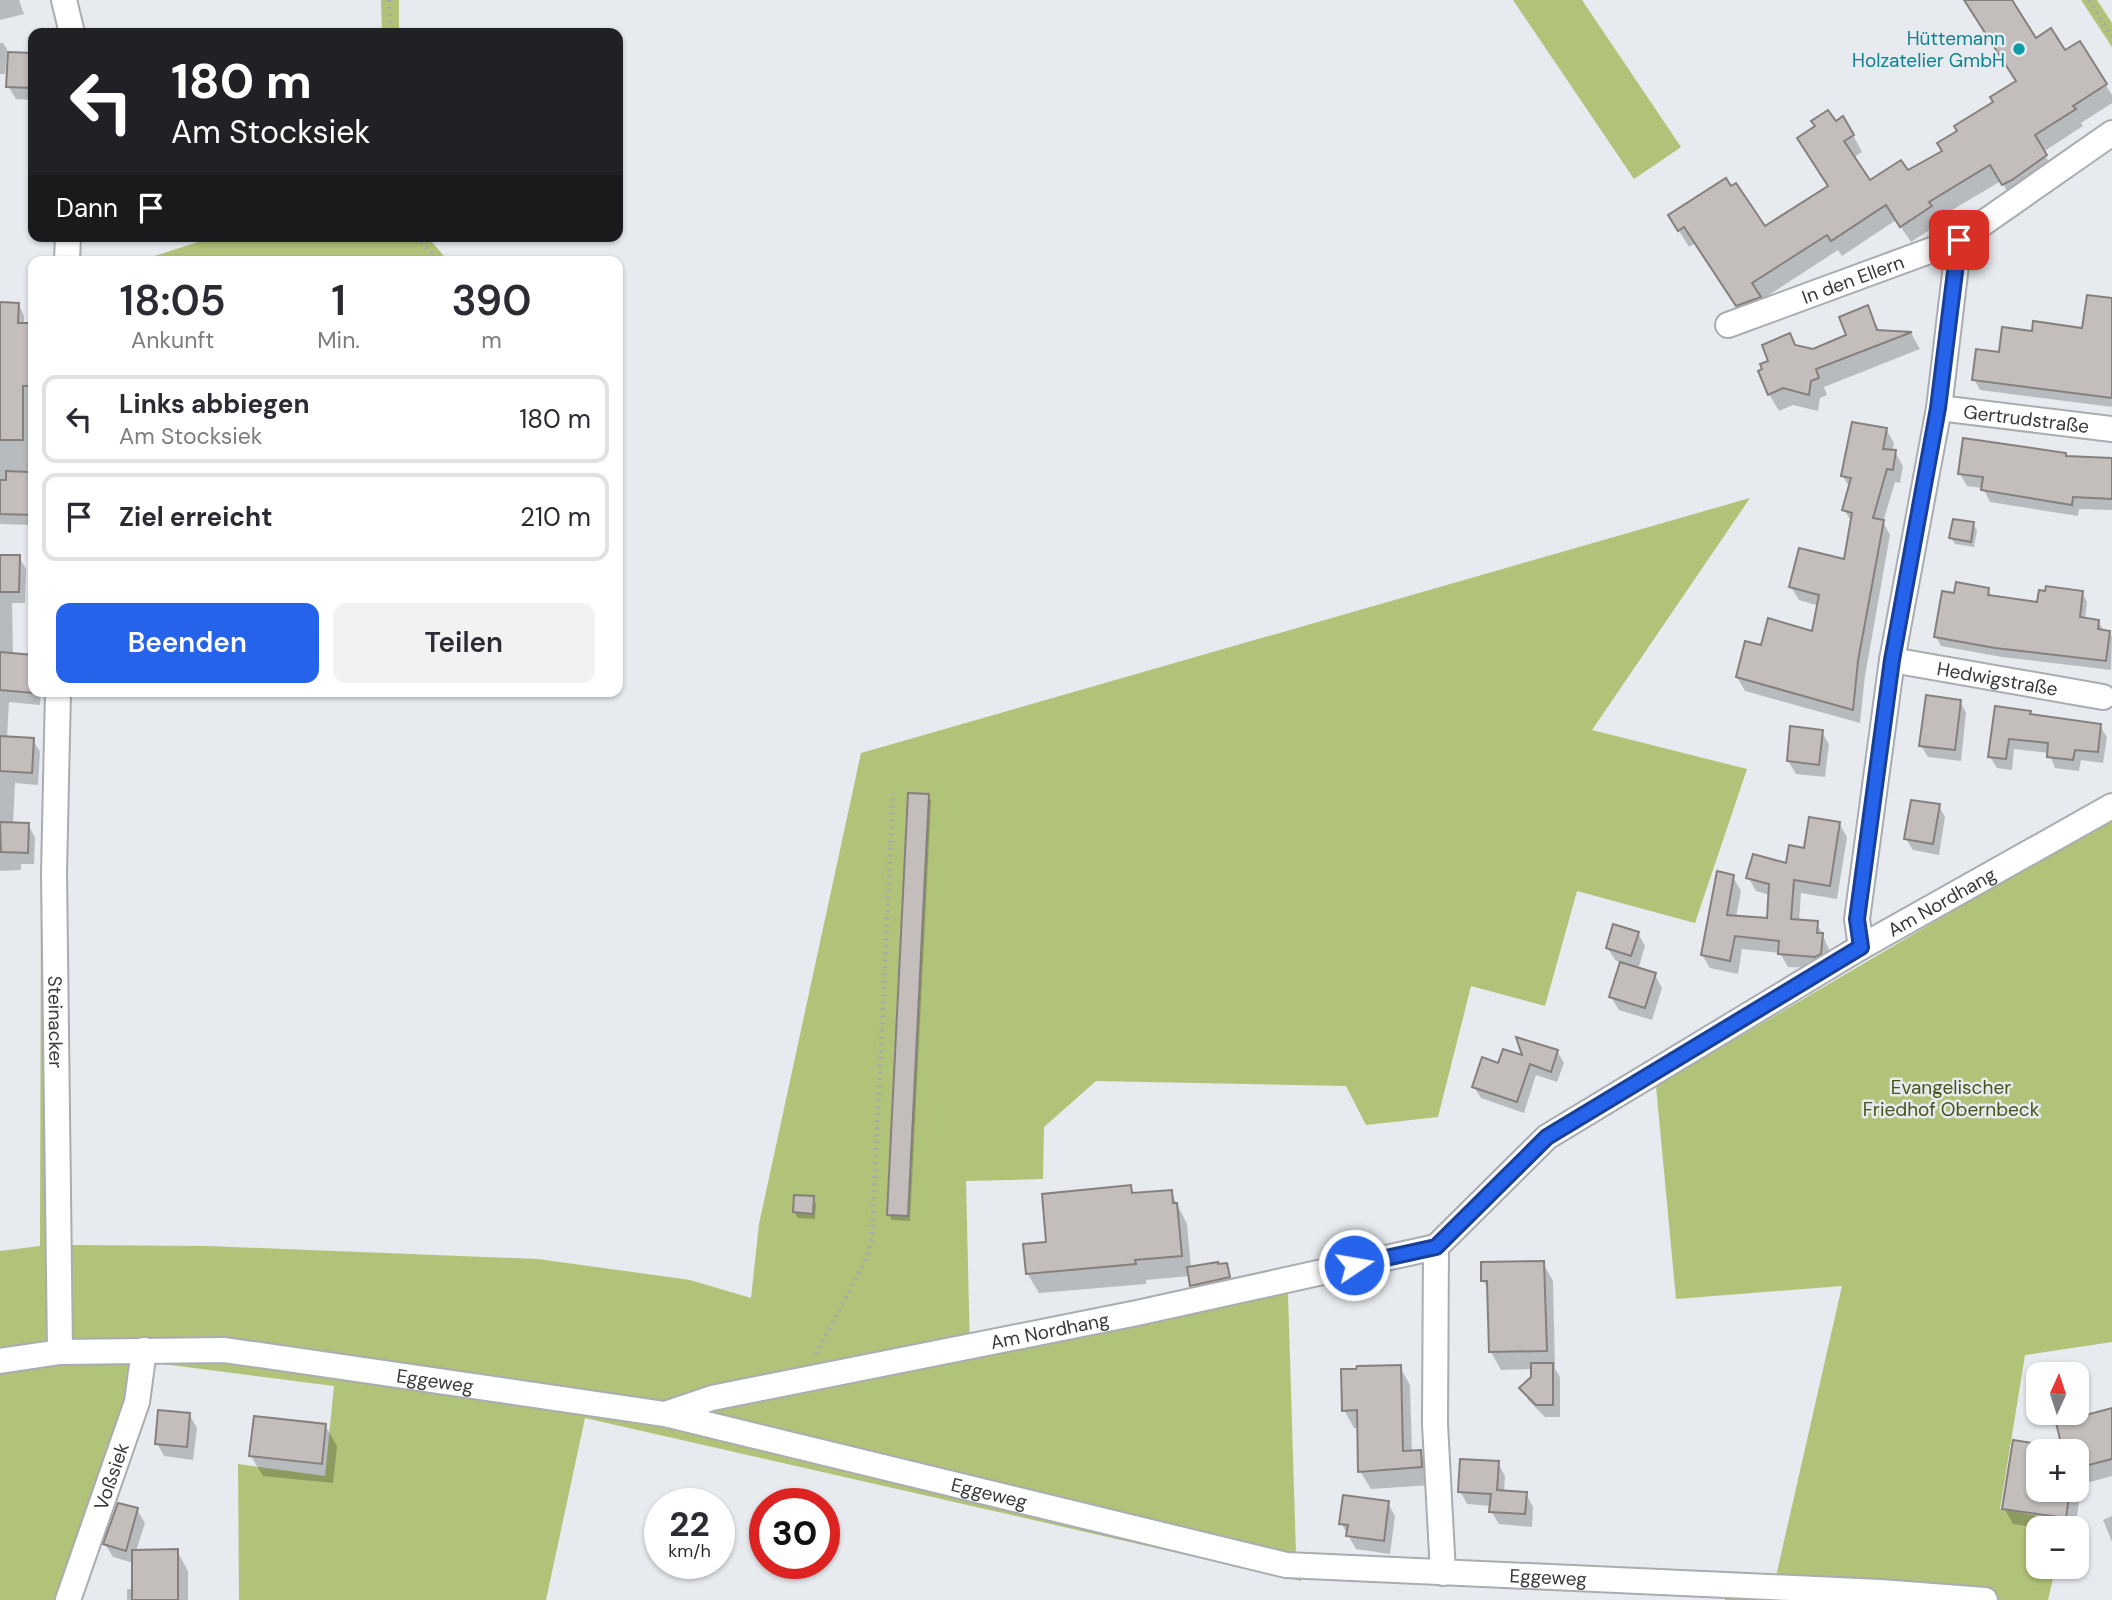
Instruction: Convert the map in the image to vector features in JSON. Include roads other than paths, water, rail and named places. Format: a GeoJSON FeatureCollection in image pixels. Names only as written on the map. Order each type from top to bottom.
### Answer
{"type":"FeatureCollection","features":[{"type":"Feature","properties":{"kind":"street"},"geometry":{"type":"LineString","coordinates":[[64,0],[71,28]]}},
{"type":"Feature","properties":{"kind":"street","name":"In den Ellern"},"geometry":{"type":"LineString","coordinates":[[1728,326],[1959,240],[2112,133]]}},
{"type":"Feature","properties":{"kind":"street"},"geometry":{"type":"LineString","coordinates":[[1861,947],[1857,919],[1892,660],[1938,408],[1959,240]]}},
{"type":"Feature","properties":{"kind":"street","name":"Gertrudstraße"},"geometry":{"type":"LineString","coordinates":[[1938,408],[2112,429]]}},
{"type":"Feature","properties":{"kind":"street","name":"Hedwigstraße"},"geometry":{"type":"LineString","coordinates":[[1892,660],[2103,697]]}},
{"type":"Feature","properties":{"kind":"street","name":"Steinacker"},"geometry":{"type":"LineString","coordinates":[[58,697],[54,873],[60,1352]]}},
{"type":"Feature","properties":{"kind":"street","name":"Am Nordhang"},"geometry":{"type":"LineString","coordinates":[[665,1414],[712,1398],[1124,1316],[1436,1247],[1547,1137],[1861,947],[2112,806]]}},
{"type":"Feature","properties":{"kind":"street"},"geometry":{"type":"LineString","coordinates":[[1436,1247],[1435,1424],[1443,1573]]}},
{"type":"Feature","properties":{"kind":"street","name":"Voßsiek"},"geometry":{"type":"LineString","coordinates":[[68,1600],[137,1402],[144,1350]]}},
{"type":"Feature","properties":{"kind":"street","name":"Eggeweg"},"geometry":{"type":"LineString","coordinates":[[0,1361],[60,1352],[225,1350],[665,1414],[1286,1565],[1880,1592],[1985,1600]]}},
{"type":"Feature","properties":{"kind":"place","name":"Hüttemann Holzatelier GmbH"},"geometry":{"type":"Point","coordinates":[2019,49]}},
{"type":"Feature","properties":{"kind":"park label","name":"Evangelischer Friedhof Obernbeck"},"geometry":{"type":"Point","coordinates":[1951,1098]}}]}
